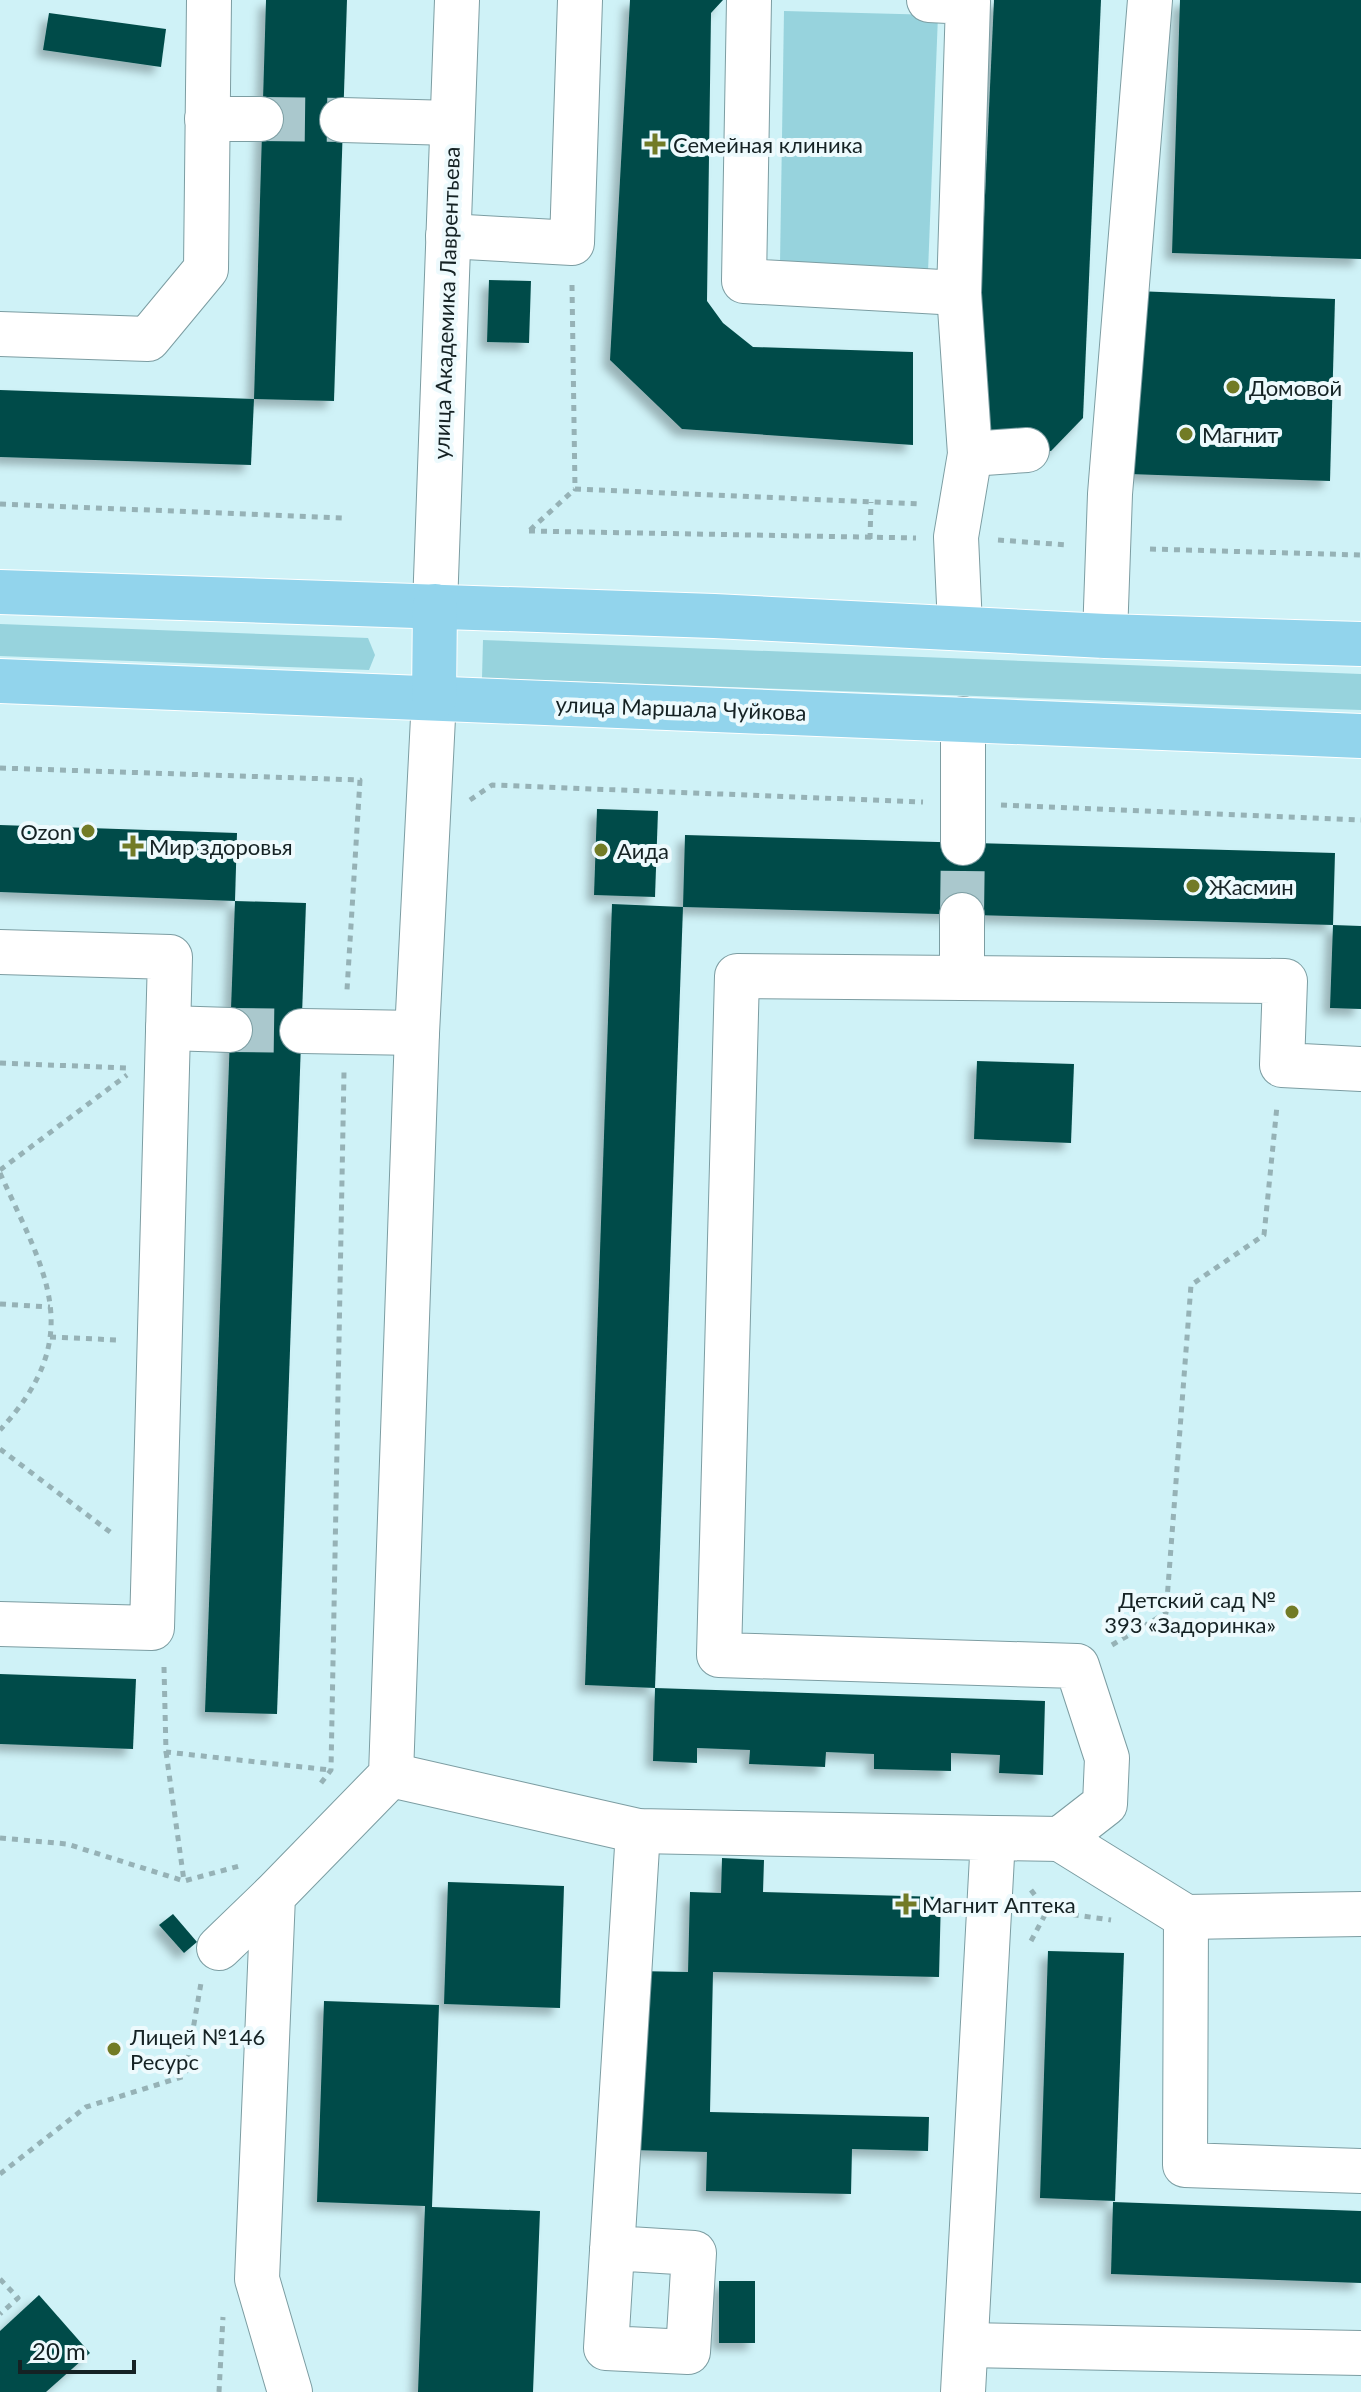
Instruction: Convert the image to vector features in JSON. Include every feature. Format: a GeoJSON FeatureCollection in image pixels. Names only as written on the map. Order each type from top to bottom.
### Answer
{"type":"FeatureCollection","features":[{"type":"Feature","properties":{"kind":"main road"},"geometry":{"type":"LineString","coordinates":[[0,592],[960,626],[1105,636],[1361,644]]}},
{"type":"Feature","properties":{"kind":"main road"},"geometry":{"type":"LineString","coordinates":[[434,698],[435,606]]}},
{"type":"Feature","properties":{"kind":"main road","name":"улица Маршала Чуйкова"},"geometry":{"type":"LineString","coordinates":[[0,681],[1361,736]]}},
{"type":"Feature","properties":{"kind":"street"},"geometry":{"type":"LineString","coordinates":[[0,334],[148,339],[206,269],[209,0]]}},
{"type":"Feature","properties":{"kind":"street","name":"улица Академика Лаврентьева"},"geometry":{"type":"LineString","coordinates":[[435,606],[457,0]]}},
{"type":"Feature","properties":{"kind":"street"},"geometry":{"type":"LineString","coordinates":[[448,236],[572,243],[580,0]]}},
{"type":"Feature","properties":{"kind":"street"},"geometry":{"type":"LineString","coordinates":[[749,0],[744,281],[959,293]]}},
{"type":"Feature","properties":{"kind":"street"},"geometry":{"type":"LineString","coordinates":[[1105,636],[1110,494],[1150,0]]}},
{"type":"Feature","properties":{"kind":"street"},"geometry":{"type":"LineString","coordinates":[[955,1],[959,293],[980,442],[956,537],[960,626]]}},
{"type":"Feature","properties":{"kind":"street"},"geometry":{"type":"LineString","coordinates":[[207,119],[261,119]]}},
{"type":"Feature","properties":{"kind":"street"},"geometry":{"type":"LineString","coordinates":[[342,120],[452,123]]}},
{"type":"Feature","properties":{"kind":"street"},"geometry":{"type":"LineString","coordinates":[[980,442],[1027,450]]}},
{"type":"Feature","properties":{"kind":"street"},"geometry":{"type":"LineString","coordinates":[[219,1948],[265,1878],[391,1775],[417,1033],[434,698]]}},
{"type":"Feature","properties":{"kind":"street"},"geometry":{"type":"LineString","coordinates":[[963,719],[963,843]]}},
{"type":"Feature","properties":{"kind":"street"},"geometry":{"type":"LineString","coordinates":[[962,915],[962,978]]}},
{"type":"Feature","properties":{"kind":"street"},"geometry":{"type":"LineString","coordinates":[[0,952],[170,957],[152,1628],[0,1624]]}},
{"type":"Feature","properties":{"kind":"street"},"geometry":{"type":"LineString","coordinates":[[1060,1839],[1105,1804],[1107,1758],[1077,1666],[719,1655],[737,976],[1285,981],[1282,1065],[1361,1069]]}},
{"type":"Feature","properties":{"kind":"street"},"geometry":{"type":"LineString","coordinates":[[168,1028],[230,1030]]}},
{"type":"Feature","properties":{"kind":"street"},"geometry":{"type":"LineString","coordinates":[[302,1031],[417,1033]]}},
{"type":"Feature","properties":{"kind":"street"},"geometry":{"type":"LineString","coordinates":[[391,1775],[638,1831],[1060,1839],[1186,1917],[1361,1914]]}},
{"type":"Feature","properties":{"kind":"street"},"geometry":{"type":"LineString","coordinates":[[612,2248],[638,1831]]}},
{"type":"Feature","properties":{"kind":"street"},"geometry":{"type":"LineString","coordinates":[[963,2392],[993,1838]]}},
{"type":"Feature","properties":{"kind":"street"},"geometry":{"type":"LineString","coordinates":[[265,1878],[257,2279],[290,2392]]}},
{"type":"Feature","properties":{"kind":"street"},"geometry":{"type":"LineString","coordinates":[[1186,1917],[1185,2165],[1361,2171]]}},
{"type":"Feature","properties":{"kind":"street"},"geometry":{"type":"LineString","coordinates":[[966,2345],[1361,2353]]}},
{"type":"Feature","properties":{"kind":"path"},"geometry":{"type":"LineString","coordinates":[[572,243],[575,489]]}},
{"type":"Feature","properties":{"kind":"path"},"geometry":{"type":"LineString","coordinates":[[529,531],[575,489],[931,504]]}},
{"type":"Feature","properties":{"kind":"path"},"geometry":{"type":"LineString","coordinates":[[870,539],[871,502]]}},
{"type":"Feature","properties":{"kind":"path"},"geometry":{"type":"LineString","coordinates":[[0,504],[343,518]]}},
{"type":"Feature","properties":{"kind":"path"},"geometry":{"type":"LineString","coordinates":[[0,768],[360,780],[345,1032],[331,1770],[314,1794]]}},
{"type":"Feature","properties":{"kind":"path"},"geometry":{"type":"LineString","coordinates":[[0,1063],[136,1068],[0,1172],[36,1247],[50,1292],[50,1337],[41,1371],[25,1403],[0,1430]]}},
{"type":"Feature","properties":{"kind":"path"},"geometry":{"type":"LineString","coordinates":[[1077,1666],[1166,1613],[1191,1285],[1264,1235],[1282,1065]]}},
{"type":"Feature","properties":{"kind":"path"},"geometry":{"type":"LineString","coordinates":[[0,1304],[50,1307]]}},
{"type":"Feature","properties":{"kind":"path"},"geometry":{"type":"LineString","coordinates":[[50,1337],[159,1342]]}},
{"type":"Feature","properties":{"kind":"path"},"geometry":{"type":"LineString","coordinates":[[0,1449],[153,1564]]}},
{"type":"Feature","properties":{"kind":"path"},"geometry":{"type":"LineString","coordinates":[[152,1628],[164,1648],[166,1752],[184,1881]]}},
{"type":"Feature","properties":{"kind":"path"},"geometry":{"type":"LineString","coordinates":[[166,1752],[391,1775]]}},
{"type":"Feature","properties":{"kind":"path"},"geometry":{"type":"LineString","coordinates":[[0,1838],[67,1844],[184,1881],[265,1878]]}},
{"type":"Feature","properties":{"kind":"path"},"geometry":{"type":"LineString","coordinates":[[1028,1947],[1047,1911],[1121,1921]]}},
{"type":"Feature","properties":{"kind":"path"},"geometry":{"type":"LineString","coordinates":[[0,2174],[86,2107],[185,2076],[204,1966],[219,1948]]}},
{"type":"Feature","properties":{"kind":"path"},"geometry":{"type":"LineString","coordinates":[[0,2279],[18,2298],[0,2314]]}},
{"type":"Feature","properties":{"kind":"shaded area"},"geometry":{"type":"Polygon","coordinates":[[[784,11],[938,15],[928,272],[780,263],[784,11]]]}},
{"type":"Feature","properties":{"kind":"shaded area"},"geometry":{"type":"Polygon","coordinates":[[[0,624],[368,638],[375,655],[369,670],[0,656],[0,624]]]}},
{"type":"Feature","properties":{"kind":"shaded area"},"geometry":{"type":"Polygon","coordinates":[[[483,640],[1361,674],[1361,710],[482,678],[483,640]]]}},
{"type":"Feature","properties":{"kind":"building"},"geometry":{"type":"Polygon","coordinates":[[[266,0],[347,0],[334,401],[254,399],[266,0]]]}},
{"type":"Feature","properties":{"kind":"building"},"geometry":{"type":"Polygon","coordinates":[[[630,0],[723,0],[711,13],[707,301],[723,323],[753,347],[913,352],[913,445],[682,429],[610,360],[630,0]]]}},
{"type":"Feature","properties":{"kind":"building"},"geometry":{"type":"Polygon","coordinates":[[[994,0],[1101,0],[1083,418],[1051,451],[1005,450],[975,413],[994,0]]]}},
{"type":"Feature","properties":{"kind":"building"},"geometry":{"type":"Polygon","coordinates":[[[1180,0],[1361,0],[1361,259],[1172,253],[1180,0]]]}},
{"type":"Feature","properties":{"kind":"building"},"geometry":{"type":"Polygon","coordinates":[[[49,13],[166,29],[161,67],[43,50],[49,13]]]}},
{"type":"Feature","properties":{"kind":"building"},"geometry":{"type":"Polygon","coordinates":[[[489,280],[531,281],[529,343],[487,342],[489,280]]]}},
{"type":"Feature","properties":{"kind":"building","name":"Домовой"},"geometry":{"type":"Polygon","coordinates":[[[1136,291],[1335,299],[1330,481],[1129,474],[1136,291]]]}},
{"type":"Feature","properties":{"kind":"building"},"geometry":{"type":"Polygon","coordinates":[[[0,390],[254,399],[251,465],[0,457],[0,390]]]}},
{"type":"Feature","properties":{"kind":"building"},"geometry":{"type":"Polygon","coordinates":[[[597,809],[658,811],[655,897],[594,895],[597,809]]]}},
{"type":"Feature","properties":{"kind":"building"},"geometry":{"type":"Polygon","coordinates":[[[0,825],[237,833],[235,901],[0,892],[0,825]]]}},
{"type":"Feature","properties":{"kind":"building"},"geometry":{"type":"Polygon","coordinates":[[[685,835],[1335,853],[1333,925],[683,907],[685,835]]]}},
{"type":"Feature","properties":{"kind":"building"},"geometry":{"type":"Polygon","coordinates":[[[235,901],[306,903],[277,1714],[205,1712],[235,901]]]}},
{"type":"Feature","properties":{"kind":"building"},"geometry":{"type":"Polygon","coordinates":[[[612,904],[683,907],[655,1688],[585,1685],[612,904]]]}},
{"type":"Feature","properties":{"kind":"building"},"geometry":{"type":"Polygon","coordinates":[[[1333,925],[1361,926],[1361,1009],[1330,1008],[1333,925]]]}},
{"type":"Feature","properties":{"kind":"building"},"geometry":{"type":"Polygon","coordinates":[[[977,1061],[1074,1064],[1071,1143],[974,1139],[977,1061]]]}},
{"type":"Feature","properties":{"kind":"building"},"geometry":{"type":"Polygon","coordinates":[[[0,1674],[136,1679],[133,1749],[0,1744],[0,1674]]]}},
{"type":"Feature","properties":{"kind":"building"},"geometry":{"type":"Polygon","coordinates":[[[655,1688],[1045,1701],[1043,1775],[999,1773],[1000,1755],[951,1753],[951,1771],[874,1769],[874,1754],[826,1752],[825,1767],[749,1764],[750,1750],[697,1748],[697,1763],[653,1761],[655,1688]]]}},
{"type":"Feature","properties":{"kind":"building"},"geometry":{"type":"Polygon","coordinates":[[[722,1858],[764,1860],[763,1892],[941,1897],[939,1977],[713,1972],[710,2112],[929,2117],[928,2151],[852,2149],[851,2194],[706,2191],[707,2152],[632,2150],[636,1971],[688,1972],[690,1892],[721,1893],[722,1858]]]}},
{"type":"Feature","properties":{"kind":"building"},"geometry":{"type":"Polygon","coordinates":[[[448,1882],[564,1886],[560,2008],[444,2004],[448,1882]]]}},
{"type":"Feature","properties":{"kind":"building"},"geometry":{"type":"Polygon","coordinates":[[[173,1914],[197,1942],[184,1953],[159,1925],[173,1914]]]}},
{"type":"Feature","properties":{"kind":"building"},"geometry":{"type":"Polygon","coordinates":[[[1048,1951],[1124,1953],[1115,2201],[1040,2198],[1048,1951]]]}},
{"type":"Feature","properties":{"kind":"building"},"geometry":{"type":"Polygon","coordinates":[[[324,2001],[439,2005],[432,2207],[540,2211],[533,2392],[418,2392],[425,2206],[317,2202],[324,2001]]]}},
{"type":"Feature","properties":{"kind":"building"},"geometry":{"type":"Polygon","coordinates":[[[1113,2202],[1361,2211],[1361,2283],[1111,2274],[1113,2202]]]}},
{"type":"Feature","properties":{"kind":"building"},"geometry":{"type":"Polygon","coordinates":[[[719,2281],[755,2281],[755,2343],[719,2343],[719,2281]]]}},
{"type":"Feature","properties":{"kind":"building"},"geometry":{"type":"Polygon","coordinates":[[[39,2295],[90,2353],[46,2392],[0,2392],[0,2331],[39,2295]]]}},
{"type":"Feature","properties":{"kind":"tunnel"},"geometry":{"type":"LineString","coordinates":[[261,119],[342,120]]}},
{"type":"Feature","properties":{"kind":"tunnel"},"geometry":{"type":"LineString","coordinates":[[962,915],[963,843]]}},
{"type":"Feature","properties":{"kind":"tunnel"},"geometry":{"type":"LineString","coordinates":[[230,1030],[302,1031]]}},
{"type":"Feature","properties":{"kind":"place","name":"Семейная клиника"},"geometry":{"type":"Point","coordinates":[655,144]}},
{"type":"Feature","properties":{"kind":"place","name":"Домовой"},"geometry":{"type":"Point","coordinates":[1233,387]}},
{"type":"Feature","properties":{"kind":"place","name":"Магнит"},"geometry":{"type":"Point","coordinates":[1186,434]}},
{"type":"Feature","properties":{"kind":"place","name":"Ozon"},"geometry":{"type":"Point","coordinates":[88,831]}},
{"type":"Feature","properties":{"kind":"place","name":"Мир здоровья"},"geometry":{"type":"Point","coordinates":[133,846]}},
{"type":"Feature","properties":{"kind":"place","name":"Аида"},"geometry":{"type":"Point","coordinates":[601,850]}},
{"type":"Feature","properties":{"kind":"place","name":"Жасмин"},"geometry":{"type":"Point","coordinates":[1193,886]}},
{"type":"Feature","properties":{"kind":"place","name":"Детский сад № 393 «Задоринка»"},"geometry":{"type":"Point","coordinates":[1292,1612]}},
{"type":"Feature","properties":{"kind":"place","name":"Магнит Аптека"},"geometry":{"type":"Point","coordinates":[906,1904]}},
{"type":"Feature","properties":{"kind":"place","name":"Лицей №146 Ресурс"},"geometry":{"type":"Point","coordinates":[114,2049]}}]}
